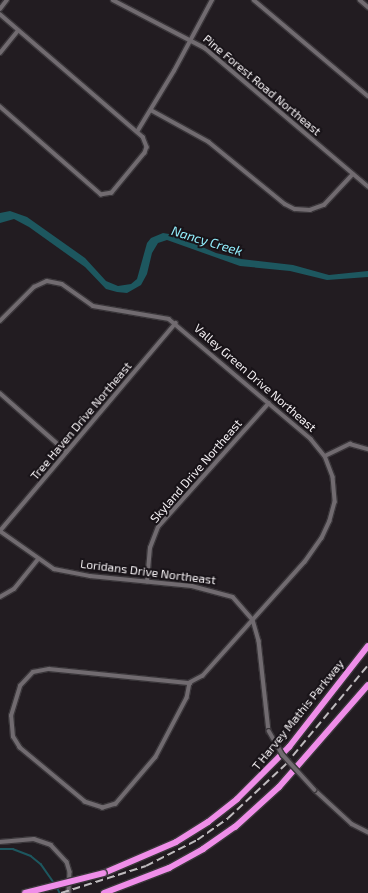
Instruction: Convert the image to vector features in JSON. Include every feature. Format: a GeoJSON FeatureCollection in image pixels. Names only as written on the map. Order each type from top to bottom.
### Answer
{"type":"FeatureCollection","features":[{"type":"Feature","properties":{"kind":"highway","name":"T Harvey Mathis Parkway"},"geometry":{"type":"LineString","coordinates":[[25,893],[104,873],[176,842],[208,822],[237,799],[289,747],[368,646]]}},
{"type":"Feature","properties":{"kind":"highway"},"geometry":{"type":"LineString","coordinates":[[104,893],[180,862],[235,827],[279,787],[368,685]]}},
{"type":"Feature","properties":{"kind":"street"},"geometry":{"type":"LineString","coordinates":[[0,9],[7,0]]}},
{"type":"Feature","properties":{"kind":"street","name":"Pine Forest Road Northeast"},"geometry":{"type":"LineString","coordinates":[[113,0],[190,39],[229,68],[368,186]]}},
{"type":"Feature","properties":{"kind":"street"},"geometry":{"type":"LineString","coordinates":[[137,132],[151,110],[212,0]]}},
{"type":"Feature","properties":{"kind":"street"},"geometry":{"type":"LineString","coordinates":[[254,0],[368,96]]}},
{"type":"Feature","properties":{"kind":"street"},"geometry":{"type":"LineString","coordinates":[[360,0],[368,6]]}},
{"type":"Feature","properties":{"kind":"street"},"geometry":{"type":"LineString","coordinates":[[0,14],[137,132],[146,141],[145,153],[112,193],[101,195],[0,107]]}},
{"type":"Feature","properties":{"kind":"street"},"geometry":{"type":"LineString","coordinates":[[0,53],[18,31]]}},
{"type":"Feature","properties":{"kind":"street"},"geometry":{"type":"LineString","coordinates":[[151,110],[210,142],[285,204],[295,209],[310,210],[324,205],[353,174]]}},
{"type":"Feature","properties":{"kind":"street","name":"Valley Green Drive Northeast"},"geometry":{"type":"LineString","coordinates":[[0,321],[34,287],[47,281],[62,284],[93,306],[160,316],[176,324],[311,439],[325,456],[335,488],[330,521],[305,562],[203,676],[190,683]]}},
{"type":"Feature","properties":{"kind":"street","name":"Tree Haven Drive Northeast"},"geometry":{"type":"LineString","coordinates":[[0,531],[176,324]]}},
{"type":"Feature","properties":{"kind":"street"},"geometry":{"type":"LineString","coordinates":[[0,393],[67,452]]}},
{"type":"Feature","properties":{"kind":"street","name":"Skyland Drive Northeast"},"geometry":{"type":"LineString","coordinates":[[147,582],[150,548],[158,528],[269,403]]}},
{"type":"Feature","properties":{"kind":"street"},"geometry":{"type":"LineString","coordinates":[[325,456],[350,444],[368,449]]}},
{"type":"Feature","properties":{"kind":"street","name":"Loridans Drive Northeast"},"geometry":{"type":"LineString","coordinates":[[0,531],[38,559],[59,570],[224,593],[240,603],[253,620],[262,656],[269,731],[283,755],[315,790],[352,824],[368,832]]}},
{"type":"Feature","properties":{"kind":"street"},"geometry":{"type":"LineString","coordinates":[[0,597],[14,589],[38,559]]}},
{"type":"Feature","properties":{"kind":"street"},"geometry":{"type":"LineString","coordinates":[[39,670],[190,683],[187,698],[156,757],[122,800],[109,807],[97,808],[85,802],[20,748],[11,732],[11,716],[20,686],[28,676],[39,670]]}},
{"type":"Feature","properties":{"kind":"street"},"geometry":{"type":"LineString","coordinates":[[0,842],[34,839],[56,848],[67,862],[70,872],[69,893]]}},
{"type":"Feature","properties":{"kind":"water"},"geometry":{"type":"Polygon","coordinates":[[[10,211],[27,217],[85,258],[106,281],[118,286],[131,284],[137,279],[147,243],[151,238],[163,233],[175,235],[216,253],[241,259],[293,265],[329,275],[368,271],[368,277],[327,280],[290,271],[240,266],[167,240],[158,243],[152,253],[147,274],[141,285],[127,293],[117,292],[106,289],[85,267],[29,227],[14,219],[0,223],[0,213],[10,211]]]}},
{"type":"Feature","properties":{"kind":"waterway"},"geometry":{"type":"LineString","coordinates":[[0,849],[13,849],[31,856],[41,864],[55,884]]}},
{"type":"Feature","properties":{"kind":"waterway"},"geometry":{"type":"LineString","coordinates":[[57,887],[60,893]]}},
{"type":"Feature","properties":{"kind":"railway"},"geometry":{"type":"LineString","coordinates":[[61,893],[146,866],[197,840],[228,818],[285,765],[368,665]]}},
{"type":"Feature","properties":{"kind":"water label","name":"Nancy Creek"},"geometry":{"type":"Point","coordinates":[207,241]}}]}
